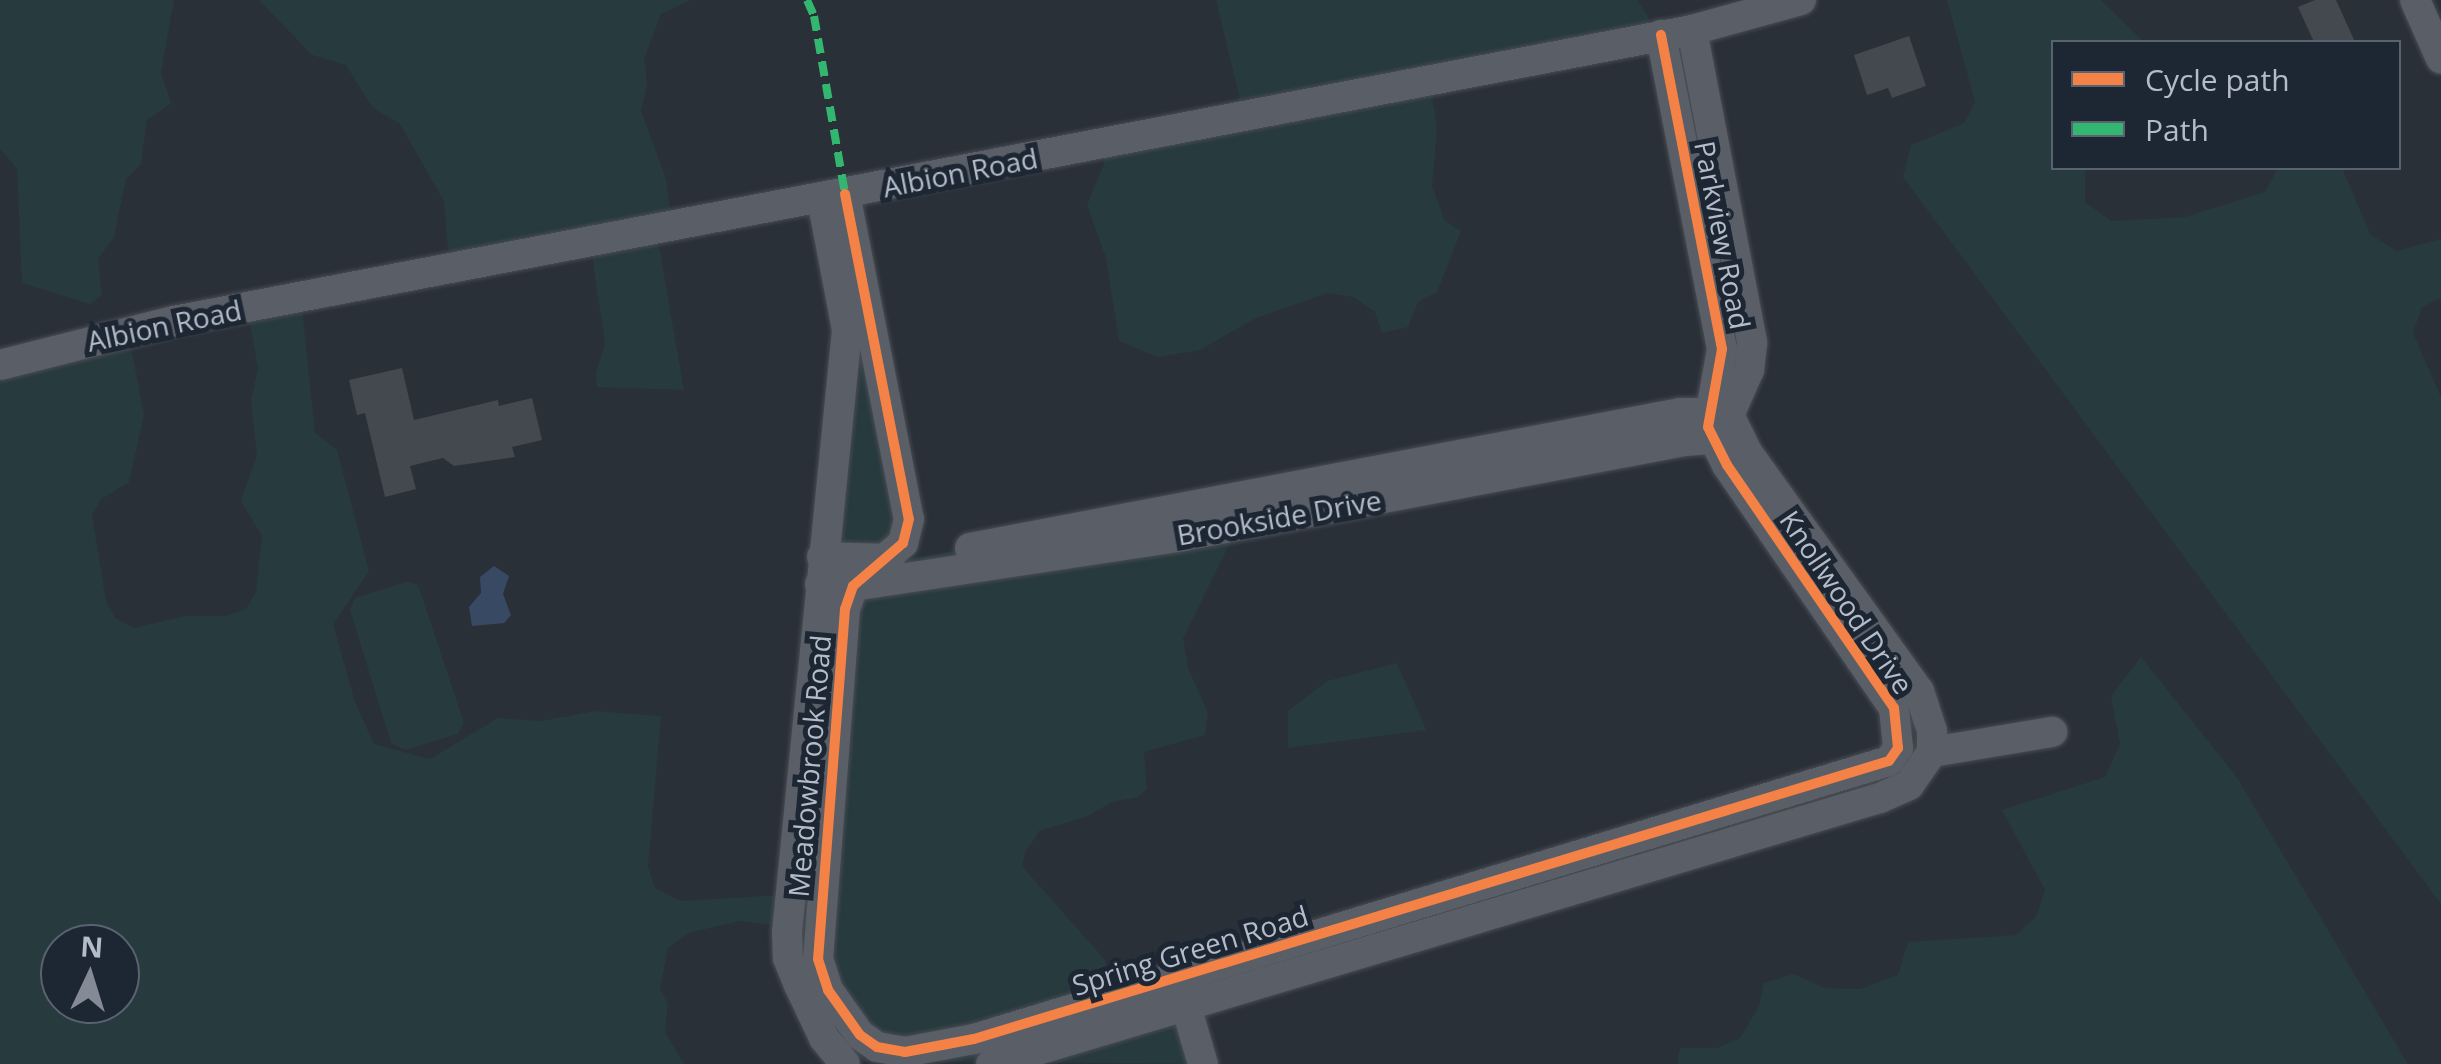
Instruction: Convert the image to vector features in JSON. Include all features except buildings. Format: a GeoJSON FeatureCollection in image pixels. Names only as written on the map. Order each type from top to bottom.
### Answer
{"type":"FeatureCollection","features":[{"type":"Feature","properties":{"kind":"street","name":"Albion Road"},"geometry":{"type":"LineString","coordinates":[[0,365],[174,320],[1692,30],[1802,0]]}},
{"type":"Feature","properties":{"kind":"street"},"geometry":{"type":"LineString","coordinates":[[2415,0],[2441,59]]}},
{"type":"Feature","properties":{"kind":"street","name":"Parkview Road"},"geometry":{"type":"LineString","coordinates":[[1692,30],[1752,344],[1749,370],[1722,426]]}},
{"type":"Feature","properties":{"kind":"street","name":"Parkview Road"},"geometry":{"type":"LineString","coordinates":[[1661,35],[1722,349],[1722,426]]}},
{"type":"Feature","properties":{"kind":"street"},"geometry":{"type":"LineString","coordinates":[[833,196],[909,519],[903,543],[854,586]]}},
{"type":"Feature","properties":{"kind":"street","name":"Meadowbrook Road"},"geometry":{"type":"LineString","coordinates":[[833,196],[847,330],[786,932],[788,958],[799,985],[824,1038],[845,1064]]}},
{"type":"Feature","properties":{"kind":"street","name":"Brookside Drive"},"geometry":{"type":"LineString","coordinates":[[821,570],[974,548],[1680,413],[1722,426]]}},
{"type":"Feature","properties":{"kind":"street","name":"Brookside Drive"},"geometry":{"type":"LineString","coordinates":[[821,570],[854,586],[1182,536],[1686,440],[1722,426]]}},
{"type":"Feature","properties":{"kind":"street","name":"Knollwood Drive"},"geometry":{"type":"LineString","coordinates":[[1722,426],[1920,690],[1932,731],[1932,752]]}},
{"type":"Feature","properties":{"kind":"street","name":"Knollwood Drive"},"geometry":{"type":"LineString","coordinates":[[1458,909],[1872,770],[1888,762],[1898,748],[1894,708],[1722,426]]}},
{"type":"Feature","properties":{"kind":"street","name":"Meadowbrook Road"},"geometry":{"type":"LineString","coordinates":[[854,586],[845,609],[818,959],[828,990],[869,1041],[905,1052],[944,1056]]}},
{"type":"Feature","properties":{"kind":"street"},"geometry":{"type":"LineString","coordinates":[[1932,752],[2052,732]]}},
{"type":"Feature","properties":{"kind":"street","name":"Spring Green Road"},"geometry":{"type":"LineString","coordinates":[[944,1056],[1458,909],[1880,798],[1909,785],[1932,752]]}},
{"type":"Feature","properties":{"kind":"street"},"geometry":{"type":"LineString","coordinates":[[991,1064],[1181,991],[1203,1064]]}},
{"type":"Feature","properties":{"kind":"green space"},"geometry":{"type":"Polygon","coordinates":[[[0,0],[174,0],[161,73],[171,103],[147,120],[141,164],[126,179],[114,237],[98,259],[102,295],[90,304],[22,283],[17,168],[0,149],[0,0]]]}},
{"type":"Feature","properties":{"kind":"green space"},"geometry":{"type":"Polygon","coordinates":[[[259,0],[691,0],[661,14],[644,59],[647,84],[641,111],[666,179],[673,232],[658,240],[684,390],[597,387],[596,373],[605,344],[592,255],[450,273],[444,201],[400,124],[372,107],[346,65],[312,55],[259,0]]]}},
{"type":"Feature","properties":{"kind":"green space"},"geometry":{"type":"Polygon","coordinates":[[[1216,0],[1637,0],[1660,35],[1430,84],[1437,128],[1432,186],[1445,221],[1461,231],[1437,292],[1418,302],[1408,327],[1382,333],[1375,312],[1353,297],[1327,293],[1254,319],[1200,350],[1157,357],[1119,341],[1106,258],[1087,205],[1104,164],[1103,151],[1244,116],[1216,0]]]}},
{"type":"Feature","properties":{"kind":"green space"},"geometry":{"type":"Polygon","coordinates":[[[1947,0],[2101,0],[2142,40],[2051,40],[2051,170],[2085,170],[2085,202],[2111,221],[2185,217],[2265,192],[2277,170],[2343,170],[2370,234],[2396,251],[2441,239],[2441,298],[2422,307],[2413,333],[2441,397],[2441,904],[1903,177],[1911,145],[1964,123],[1975,102],[1947,0]]]}},
{"type":"Feature","properties":{"kind":"green space"},"geometry":{"type":"Polygon","coordinates":[[[862,274],[909,519],[894,548],[857,551],[842,542],[836,526],[862,274]]]}},
{"type":"Feature","properties":{"kind":"green space"},"geometry":{"type":"Polygon","coordinates":[[[302,307],[315,433],[337,450],[369,571],[333,624],[355,702],[374,744],[430,759],[498,718],[541,721],[596,711],[661,716],[648,866],[655,888],[680,901],[799,894],[821,582],[893,562],[1393,469],[1239,525],[1183,638],[1188,668],[1208,713],[1205,735],[1144,752],[1147,789],[1138,797],[1112,802],[1088,816],[1039,831],[1025,853],[1022,866],[1105,960],[1108,973],[1134,989],[1185,982],[1206,1064],[858,1061],[847,1052],[802,966],[797,928],[740,921],[688,933],[668,948],[660,989],[668,1004],[665,1032],[684,1064],[0,1064],[0,371],[130,341],[144,415],[129,482],[101,499],[92,516],[106,601],[115,618],[134,628],[185,616],[225,616],[246,609],[256,592],[262,536],[241,501],[257,455],[251,401],[258,368],[249,319],[302,307]]]}},
{"type":"Feature","properties":{"kind":"green space"},"geometry":{"type":"Polygon","coordinates":[[[406,582],[418,585],[464,723],[458,734],[405,750],[391,743],[350,610],[355,598],[406,582]]]}},
{"type":"Feature","properties":{"kind":"green space"},"geometry":{"type":"Polygon","coordinates":[[[2141,657],[2236,776],[2408,1064],[1677,1064],[1680,1048],[1717,1048],[1740,1038],[1759,1006],[1764,983],[1793,974],[1825,988],[1860,989],[1898,975],[1908,942],[2016,935],[2036,917],[2045,890],[2002,810],[2105,777],[2120,744],[2111,696],[2141,657]]]}},
{"type":"Feature","properties":{"kind":"green space"},"geometry":{"type":"Polygon","coordinates":[[[1397,663],[1426,730],[1288,748],[1288,711],[1327,681],[1397,663]]]}},
{"type":"Feature","properties":{"kind":"water"},"geometry":{"type":"Polygon","coordinates":[[[494,566],[509,576],[503,594],[511,615],[504,623],[472,626],[469,607],[481,593],[480,577],[494,566]]]}},
{"type":"Feature","properties":{"kind":"marked path"},"geometry":{"type":"LineString","coordinates":[[807,0],[814,16],[845,194]]}},
{"type":"Feature","properties":{"kind":"cycle path"},"geometry":{"type":"LineString","coordinates":[[845,194],[909,519],[903,543],[853,586],[845,609],[818,959],[828,990],[860,1035],[877,1047],[905,1052],[974,1039],[1889,761],[1898,748],[1894,708],[1727,465],[1708,427],[1722,349],[1661,35]]}}]}
